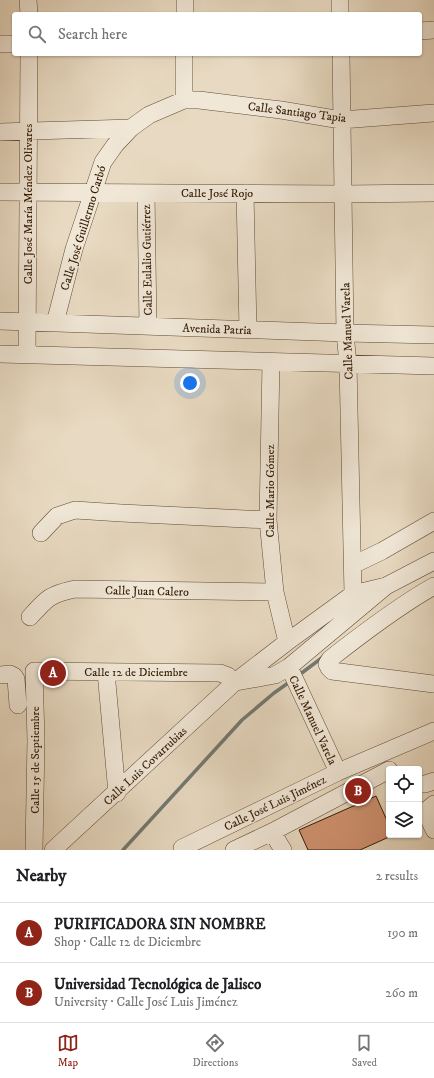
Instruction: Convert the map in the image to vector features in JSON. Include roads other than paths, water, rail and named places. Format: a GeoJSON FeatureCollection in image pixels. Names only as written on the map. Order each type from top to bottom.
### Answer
{"type":"FeatureCollection","features":[{"type":"Feature","properties":{"kind":"street"},"geometry":{"type":"LineString","coordinates":[[28,0],[28,12]]}},
{"type":"Feature","properties":{"kind":"street"},"geometry":{"type":"LineString","coordinates":[[185,0],[185,12]]}},
{"type":"Feature","properties":{"kind":"street"},"geometry":{"type":"LineString","coordinates":[[340,0],[340,12]]}},
{"type":"Feature","properties":{"kind":"street"},"geometry":{"type":"LineString","coordinates":[[422,31],[434,30]]}},
{"type":"Feature","properties":{"kind":"street"},"geometry":{"type":"LineString","coordinates":[[0,44],[12,44]]}},
{"type":"Feature","properties":{"kind":"street","name":"Calle José María Méndez Olivares"},"geometry":{"type":"LineString","coordinates":[[27,354],[29,56]]}},
{"type":"Feature","properties":{"kind":"street"},"geometry":{"type":"LineString","coordinates":[[184,56],[184,100]]}},
{"type":"Feature","properties":{"kind":"street","name":"Calle Manuel Varela"},"geometry":{"type":"LineString","coordinates":[[341,56],[345,333],[348,364],[353,565],[357,600]]}},
{"type":"Feature","properties":{"kind":"street","name":"Calle Santiago Tapia"},"geometry":{"type":"LineString","coordinates":[[184,100],[216,101],[341,120],[434,113]]}},
{"type":"Feature","properties":{"kind":"street","name":"Calle José Guillermo Carbó"},"geometry":{"type":"LineString","coordinates":[[55,323],[74,249],[103,162],[115,145],[131,128],[149,116],[184,100]]}},
{"type":"Feature","properties":{"kind":"street"},"geometry":{"type":"LineString","coordinates":[[0,132],[131,128]]}},
{"type":"Feature","properties":{"kind":"street","name":"Calle José Rojo"},"geometry":{"type":"LineString","coordinates":[[0,192],[245,194],[434,193]]}},
{"type":"Feature","properties":{"kind":"street","name":"Calle Eulalio Gutiérrez"},"geometry":{"type":"LineString","coordinates":[[146,193],[148,326]]}},
{"type":"Feature","properties":{"kind":"street"},"geometry":{"type":"LineString","coordinates":[[245,194],[248,330]]}},
{"type":"Feature","properties":{"kind":"street","name":"Avenida Patria"},"geometry":{"type":"LineString","coordinates":[[0,321],[434,335]]}},
{"type":"Feature","properties":{"kind":"street"},"geometry":{"type":"LineString","coordinates":[[0,354],[434,366]]}},
{"type":"Feature","properties":{"kind":"street","name":"Calle Mario Gómez"},"geometry":{"type":"LineString","coordinates":[[271,362],[268,520],[275,592],[287,642]]}},
{"type":"Feature","properties":{"kind":"street"},"geometry":{"type":"LineString","coordinates":[[41,533],[57,516],[75,510],[268,520]]}},
{"type":"Feature","properties":{"kind":"street"},"geometry":{"type":"LineString","coordinates":[[353,565],[382,551],[434,521]]}},
{"type":"Feature","properties":{"kind":"street","name":"Calle Luis Covarrubias"},"geometry":{"type":"LineString","coordinates":[[53,850],[117,793],[235,682],[287,642],[357,600],[434,561]]}},
{"type":"Feature","properties":{"kind":"street"},"geometry":{"type":"LineString","coordinates":[[434,586],[359,636],[330,659],[328,664],[332,671],[434,684]]}},
{"type":"Feature","properties":{"kind":"street","name":"Calle Juan Calero"},"geometry":{"type":"LineString","coordinates":[[30,618],[47,599],[60,592],[75,589],[275,592]]}},
{"type":"Feature","properties":{"kind":"street","name":"Calle Luis Covarrubias"},"geometry":{"type":"LineString","coordinates":[[235,682],[257,679],[291,670],[357,600]]}},
{"type":"Feature","properties":{"kind":"street","name":"Calle Manuel Varela"},"geometry":{"type":"LineString","coordinates":[[291,670],[338,772]]}},
{"type":"Feature","properties":{"kind":"street","name":"Calle 12 de Diciembre"},"geometry":{"type":"LineString","coordinates":[[34,671],[220,672],[235,682]]}},
{"type":"Feature","properties":{"kind":"street","name":"Calle 15 de Septiembre"},"geometry":{"type":"LineString","coordinates":[[34,671],[36,740],[34,850]]}},
{"type":"Feature","properties":{"kind":"street"},"geometry":{"type":"LineString","coordinates":[[106,672],[117,793]]}},
{"type":"Feature","properties":{"kind":"street"},"geometry":{"type":"LineString","coordinates":[[0,675],[10,674],[16,679],[18,705]]}},
{"type":"Feature","properties":{"kind":"street","name":"Calle José Luis Jiménez"},"geometry":{"type":"LineString","coordinates":[[182,848],[338,772],[434,731]]}},
{"type":"Feature","properties":{"kind":"street"},"geometry":{"type":"LineString","coordinates":[[372,758],[387,766]]}},
{"type":"Feature","properties":{"kind":"street"},"geometry":{"type":"LineString","coordinates":[[234,850],[272,832],[386,772]]}},
{"type":"Feature","properties":{"kind":"street"},"geometry":{"type":"LineString","coordinates":[[422,784],[434,781]]}},
{"type":"Feature","properties":{"kind":"street"},"geometry":{"type":"LineString","coordinates":[[434,804],[428,809],[428,816],[434,830]]}},
{"type":"Feature","properties":{"kind":"street"},"geometry":{"type":"LineString","coordinates":[[272,832],[283,850]]}},
{"type":"Feature","properties":{"kind":"waterway"},"geometry":{"type":"LineString","coordinates":[[299,675],[323,657]]}},
{"type":"Feature","properties":{"kind":"waterway"},"geometry":{"type":"LineString","coordinates":[[123,850],[242,720],[291,681]]}},
{"type":"Feature","properties":{"kind":"place","name":"PURIFICADORA SIN NOMBRE"},"geometry":{"type":"Point","coordinates":[53,673]}},
{"type":"Feature","properties":{"kind":"place","name":"Universidad Tecnológica de Jalisco"},"geometry":{"type":"Point","coordinates":[358,791]}}]}
